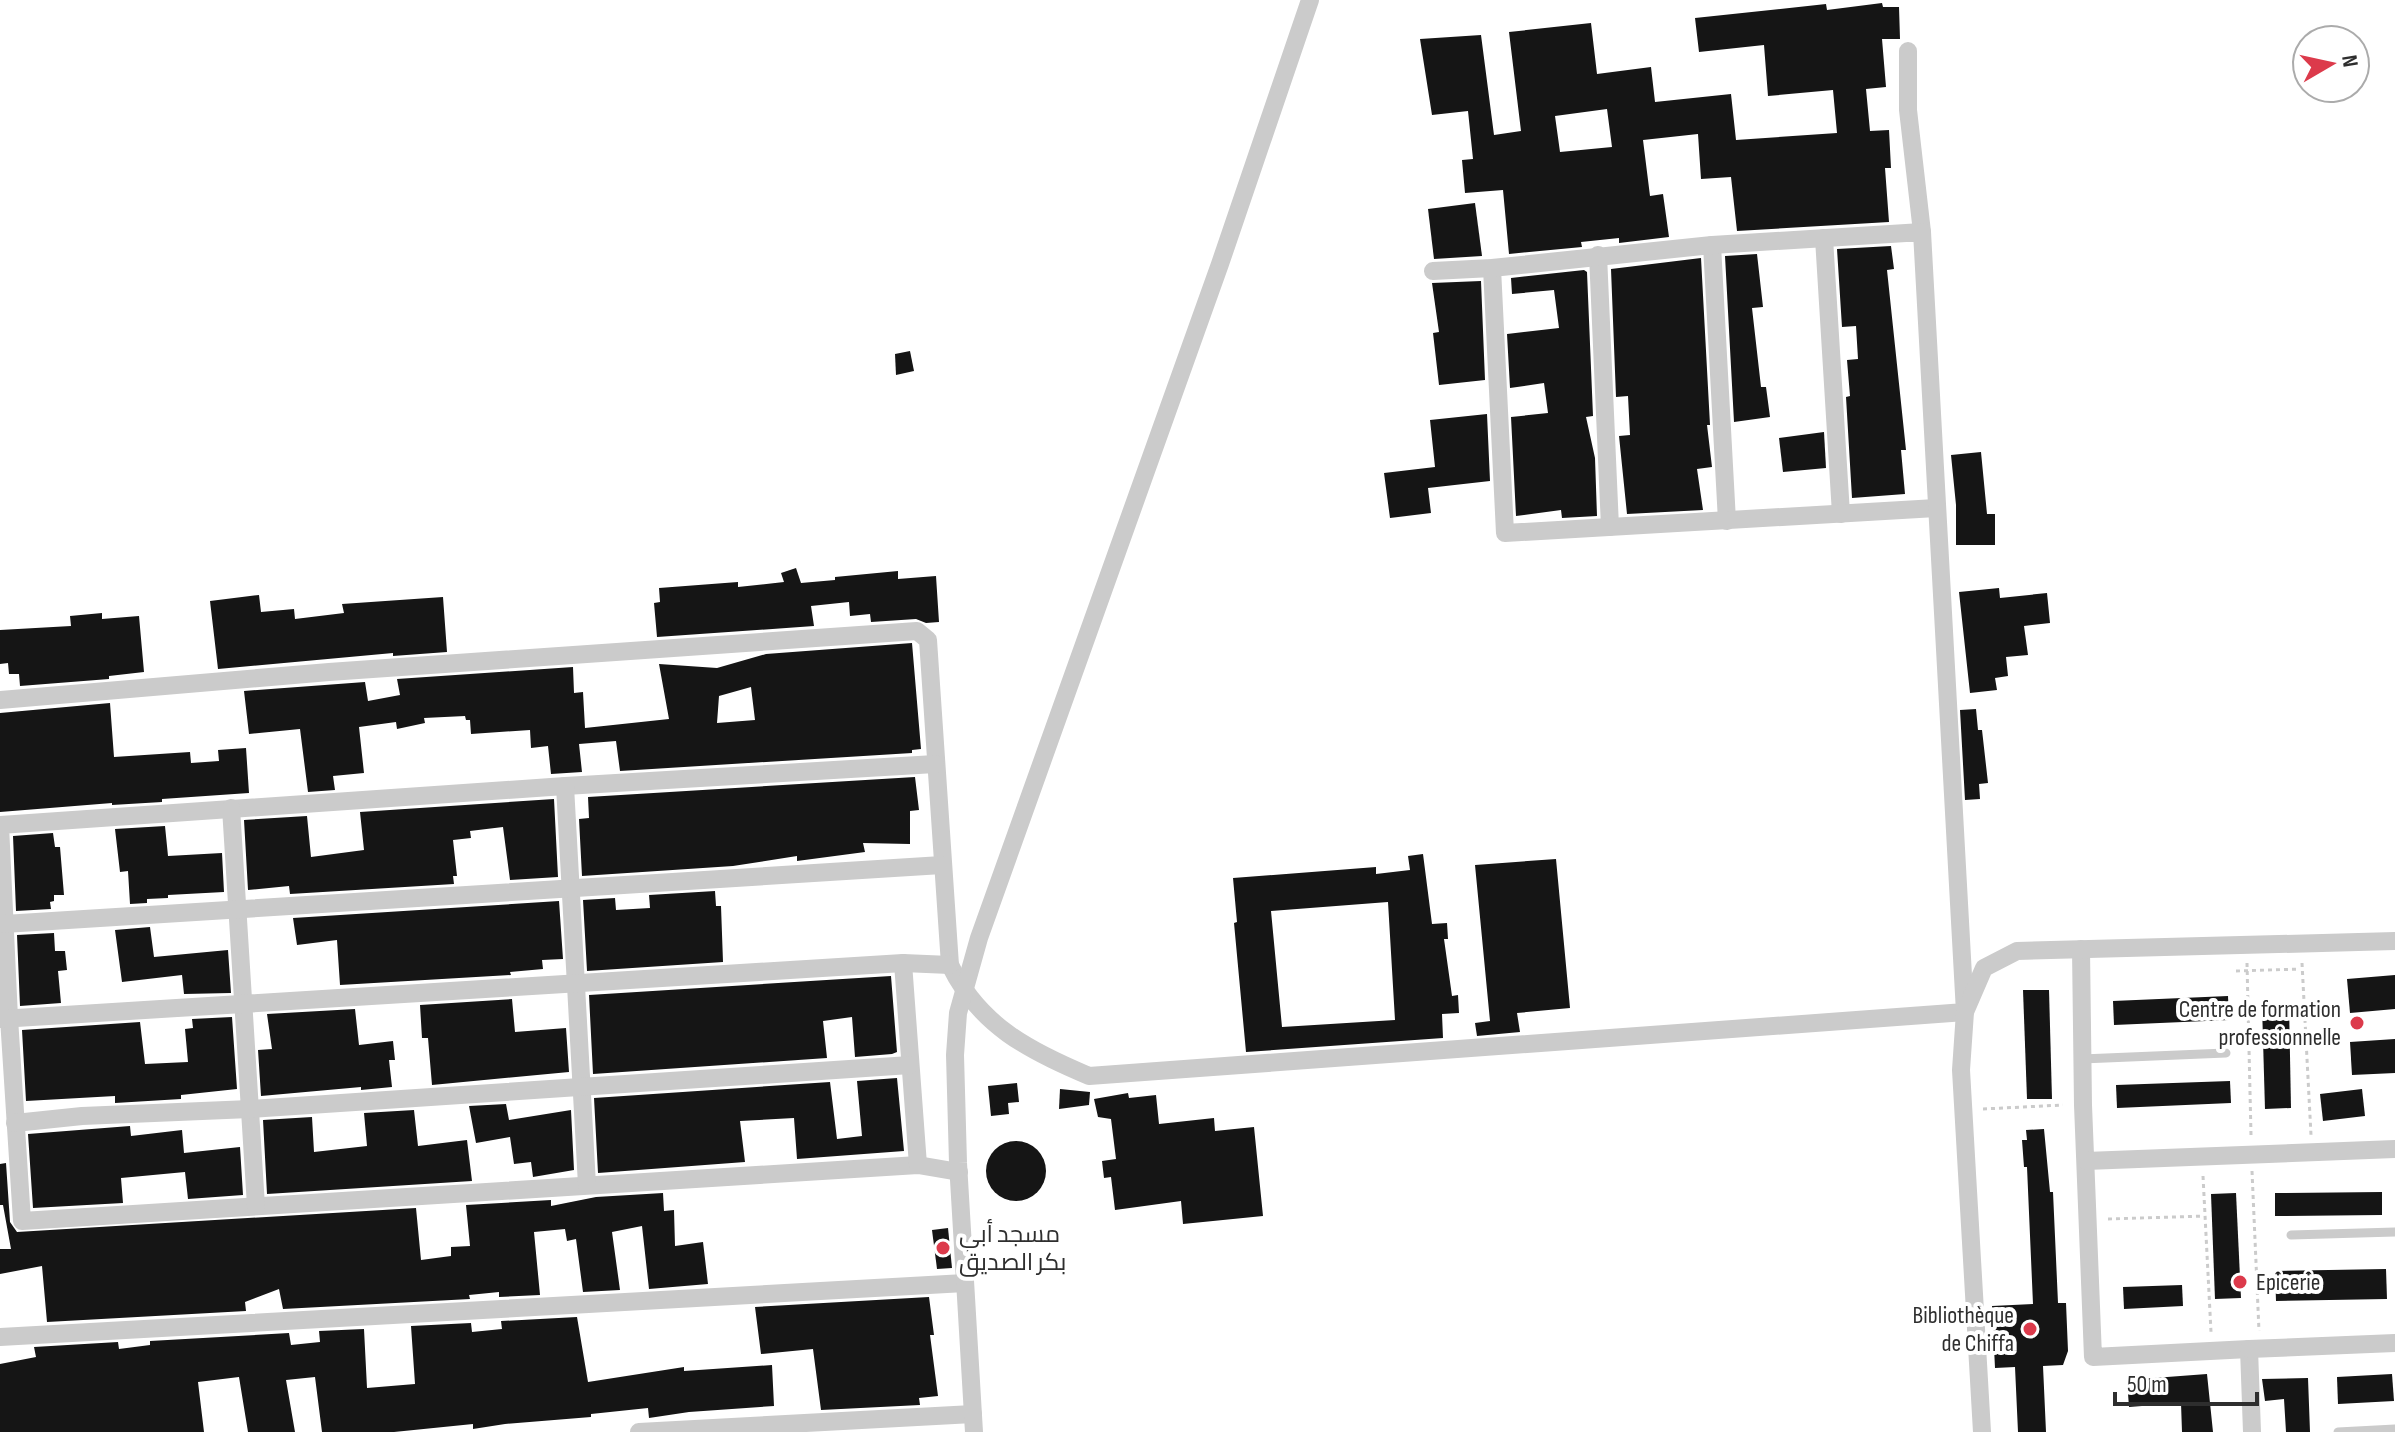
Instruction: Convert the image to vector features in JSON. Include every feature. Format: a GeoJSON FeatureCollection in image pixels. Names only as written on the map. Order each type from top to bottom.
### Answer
{"type":"FeatureCollection","features":[{"type":"Feature","properties":{"kind":"street"},"geometry":{"type":"LineString","coordinates":[[639,1432],[974,1423],[955,1055],[962,991],[1220,264],[1310,0]]}},
{"type":"Feature","properties":{"kind":"street"},"geometry":{"type":"LineString","coordinates":[[1908,51],[1908,110],[1922,232],[1965,1012],[1961,1070],[1982,1432]]}},
{"type":"Feature","properties":{"kind":"street"},"geometry":{"type":"LineString","coordinates":[[1433,271],[1492,268],[1712,245],[1922,232]]}},
{"type":"Feature","properties":{"kind":"street"},"geometry":{"type":"LineString","coordinates":[[1824,238],[1841,514]]}},
{"type":"Feature","properties":{"kind":"street"},"geometry":{"type":"LineString","coordinates":[[1712,245],[1727,521]]}},
{"type":"Feature","properties":{"kind":"street"},"geometry":{"type":"LineString","coordinates":[[1598,255],[1610,527]]}},
{"type":"Feature","properties":{"kind":"street"},"geometry":{"type":"LineString","coordinates":[[1492,268],[1505,533],[1936,508]]}},
{"type":"Feature","properties":{"kind":"street"},"geometry":{"type":"LineString","coordinates":[[0,700],[345,671],[917,631],[928,640],[950,965],[962,991],[1006,1034],[1047,1058],[1089,1076],[1965,1012]]}},
{"type":"Feature","properties":{"kind":"street"},"geometry":{"type":"LineString","coordinates":[[935,764],[0,825],[4,1019],[22,1221],[918,1165],[959,1172]]}},
{"type":"Feature","properties":{"kind":"street"},"geometry":{"type":"LineString","coordinates":[[565,786],[587,1185]]}},
{"type":"Feature","properties":{"kind":"street"},"geometry":{"type":"LineString","coordinates":[[231,808],[256,1206]]}},
{"type":"Feature","properties":{"kind":"street"},"geometry":{"type":"LineString","coordinates":[[4,924],[942,865]]}},
{"type":"Feature","properties":{"kind":"street"},"geometry":{"type":"LineString","coordinates":[[1965,1012],[1984,968],[2017,951],[2395,941]]}},
{"type":"Feature","properties":{"kind":"street"},"geometry":{"type":"LineString","coordinates":[[2081,949],[2083,1105],[2093,1357],[2395,1343]]}},
{"type":"Feature","properties":{"kind":"street"},"geometry":{"type":"LineString","coordinates":[[4,1019],[903,963],[950,965]]}},
{"type":"Feature","properties":{"kind":"street"},"geometry":{"type":"LineString","coordinates":[[903,963],[918,1165]]}},
{"type":"Feature","properties":{"kind":"street"},"geometry":{"type":"LineString","coordinates":[[15,1123],[82,1116],[250,1109],[910,1065]]}},
{"type":"Feature","properties":{"kind":"street"},"geometry":{"type":"LineString","coordinates":[[2086,1161],[2395,1149]]}},
{"type":"Feature","properties":{"kind":"street"},"geometry":{"type":"LineString","coordinates":[[0,1337],[965,1283]]}},
{"type":"Feature","properties":{"kind":"street"},"geometry":{"type":"LineString","coordinates":[[2252,1432],[2254,1349]]}},
{"type":"Feature","properties":{"kind":"lane"},"geometry":{"type":"LineString","coordinates":[[2082,1059],[2226,1053]]}},
{"type":"Feature","properties":{"kind":"lane"},"geometry":{"type":"LineString","coordinates":[[2291,1235],[2395,1232]]}},
{"type":"Feature","properties":{"kind":"lane"},"geometry":{"type":"LineString","coordinates":[[2338,1432],[2395,1429]]}},
{"type":"Feature","properties":{"kind":"path"},"geometry":{"type":"LineString","coordinates":[[2247,943],[2254,1349]]}},
{"type":"Feature","properties":{"kind":"path"},"geometry":{"type":"LineString","coordinates":[[2306,944],[2300,969],[2312,1152]]}},
{"type":"Feature","properties":{"kind":"path"},"geometry":{"type":"LineString","coordinates":[[2236,971],[2300,969]]}},
{"type":"Feature","properties":{"kind":"path"},"geometry":{"type":"LineString","coordinates":[[1963,1110],[2083,1105]]}},
{"type":"Feature","properties":{"kind":"path"},"geometry":{"type":"LineString","coordinates":[[2202,1156],[2212,1350]]}},
{"type":"Feature","properties":{"kind":"path"},"geometry":{"type":"LineString","coordinates":[[2088,1220],[2204,1216]]}},
{"type":"Feature","properties":{"kind":"building"},"geometry":{"type":"Polygon","coordinates":[[[1882,3],[1883,7],[1899,7],[1900,39],[1882,39],[1886,87],[1866,89],[1870,131],[1889,130],[1891,168],[1885,168],[1889,222],[1737,231],[1731,177],[1701,179],[1698,134],[1643,140],[1650,196],[1663,194],[1669,237],[1619,243],[1619,238],[1581,242],[1582,247],[1509,254],[1503,190],[1465,193],[1462,160],[1473,159],[1468,111],[1432,115],[1420,39],[1481,35],[1494,135],[1521,131],[1509,32],[1591,23],[1597,74],[1651,67],[1655,102],[1731,94],[1736,140],[1837,133],[1833,90],[1768,96],[1764,45],[1699,52],[1695,18],[1826,4],[1827,10],[1882,3]],[[1607,109],[1555,116],[1560,152],[1612,147],[1607,109]]]}},
{"type":"Feature","properties":{"kind":"building"},"geometry":{"type":"Polygon","coordinates":[[[1475,203],[1482,256],[1434,259],[1428,209],[1475,203]]]}},
{"type":"Feature","properties":{"kind":"building"},"geometry":{"type":"Polygon","coordinates":[[[1891,246],[1894,269],[1887,270],[1906,450],[1901,450],[1905,494],[1852,498],[1847,360],[1858,359],[1856,326],[1842,327],[1837,249],[1891,246]]]}},
{"type":"Feature","properties":{"kind":"building"},"geometry":{"type":"Polygon","coordinates":[[[1757,254],[1763,307],[1752,308],[1761,387],[1766,387],[1770,417],[1734,422],[1725,256],[1757,254]]]}},
{"type":"Feature","properties":{"kind":"building"},"geometry":{"type":"Polygon","coordinates":[[[1701,258],[1710,425],[1707,425],[1712,467],[1697,469],[1703,510],[1627,514],[1619,436],[1630,435],[1628,396],[1616,397],[1611,269],[1701,258]]]}},
{"type":"Feature","properties":{"kind":"building"},"geometry":{"type":"Polygon","coordinates":[[[1587,272],[1593,416],[1586,417],[1595,458],[1597,516],[1562,518],[1561,510],[1516,516],[1511,417],[1548,413],[1544,383],[1510,388],[1507,334],[1559,328],[1554,290],[1512,294],[1511,278],[1587,272]]]}},
{"type":"Feature","properties":{"kind":"building"},"geometry":{"type":"Polygon","coordinates":[[[1481,281],[1485,380],[1439,385],[1433,333],[1439,332],[1432,283],[1481,281]]]}},
{"type":"Feature","properties":{"kind":"building"},"geometry":{"type":"Polygon","coordinates":[[[910,351],[914,371],[896,375],[895,354],[910,351]]]}},
{"type":"Feature","properties":{"kind":"building"},"geometry":{"type":"Polygon","coordinates":[[[1487,414],[1490,481],[1428,488],[1431,513],[1390,518],[1384,473],[1435,467],[1430,420],[1487,414]]]}},
{"type":"Feature","properties":{"kind":"building"},"geometry":{"type":"Polygon","coordinates":[[[1824,432],[1826,468],[1783,472],[1779,438],[1824,432]]]}},
{"type":"Feature","properties":{"kind":"building"},"geometry":{"type":"Polygon","coordinates":[[[1981,452],[1987,514],[1995,514],[1995,545],[1956,545],[1951,455],[1981,452]]]}},
{"type":"Feature","properties":{"kind":"building"},"geometry":{"type":"Polygon","coordinates":[[[796,568],[801,583],[898,571],[898,579],[936,576],[939,622],[926,623],[916,619],[871,622],[870,614],[850,616],[849,602],[811,606],[814,626],[657,637],[654,603],[660,602],[659,588],[738,582],[738,587],[784,582],[781,573],[796,568]]]}},
{"type":"Feature","properties":{"kind":"building"},"geometry":{"type":"Polygon","coordinates":[[[1999,588],[2000,598],[2047,593],[2050,623],[2024,626],[2028,655],[2006,657],[2008,676],[1995,678],[1997,690],[1970,693],[1959,592],[1999,588]]]}},
{"type":"Feature","properties":{"kind":"building"},"geometry":{"type":"Polygon","coordinates":[[[259,595],[261,612],[294,609],[295,619],[344,613],[342,604],[443,597],[447,652],[393,656],[393,653],[218,669],[210,601],[259,595]]]}},
{"type":"Feature","properties":{"kind":"building"},"geometry":{"type":"Polygon","coordinates":[[[102,613],[102,619],[139,616],[144,672],[109,676],[109,679],[20,686],[19,674],[9,674],[8,663],[0,664],[0,630],[71,626],[70,616],[102,613]]]}},
{"type":"Feature","properties":{"kind":"building"},"geometry":{"type":"Polygon","coordinates":[[[912,643],[921,749],[912,750],[912,753],[620,771],[616,741],[579,744],[582,772],[551,774],[548,746],[531,748],[530,730],[471,734],[470,720],[466,720],[465,716],[424,718],[425,723],[397,729],[396,722],[359,727],[364,773],[333,776],[335,790],[308,792],[300,729],[249,734],[244,691],[365,682],[368,701],[400,695],[397,679],[573,667],[574,693],[583,692],[585,728],[669,719],[659,664],[717,668],[766,654],[912,643]],[[751,687],[719,696],[717,723],[755,720],[751,687]]]}},
{"type":"Feature","properties":{"kind":"building"},"geometry":{"type":"Polygon","coordinates":[[[110,703],[114,757],[190,752],[191,763],[219,761],[218,750],[246,748],[249,793],[0,812],[0,713],[110,703]]]}},
{"type":"Feature","properties":{"kind":"building"},"geometry":{"type":"Polygon","coordinates":[[[1976,709],[1978,730],[1982,730],[1988,783],[1979,784],[1980,799],[1965,800],[1960,710],[1976,709]]]}},
{"type":"Feature","properties":{"kind":"building"},"geometry":{"type":"Polygon","coordinates":[[[915,777],[919,810],[910,811],[910,844],[863,843],[865,852],[797,861],[797,856],[733,866],[582,876],[579,819],[589,818],[588,797],[915,777]]]}},
{"type":"Feature","properties":{"kind":"building"},"geometry":{"type":"Polygon","coordinates":[[[554,799],[558,877],[510,880],[503,827],[470,831],[471,838],[453,840],[457,876],[453,876],[454,884],[290,894],[289,886],[248,890],[244,820],[307,816],[311,857],[364,850],[360,812],[554,799]]]}},
{"type":"Feature","properties":{"kind":"building"},"geometry":{"type":"Polygon","coordinates":[[[165,826],[168,856],[222,853],[224,892],[168,895],[168,898],[147,899],[147,903],[130,904],[128,871],[120,872],[115,829],[165,826]]]}},
{"type":"Feature","properties":{"kind":"building"},"geometry":{"type":"Polygon","coordinates":[[[53,833],[55,847],[60,847],[64,895],[54,895],[54,901],[50,902],[51,909],[16,911],[13,836],[53,833]]]}},
{"type":"Feature","properties":{"kind":"building"},"geometry":{"type":"Polygon","coordinates":[[[1423,854],[1432,924],[1447,923],[1448,939],[1444,939],[1452,996],[1458,995],[1459,1013],[1442,1014],[1443,1038],[1246,1052],[1233,878],[1376,867],[1376,874],[1410,870],[1408,856],[1423,854]],[[1388,902],[1271,911],[1282,1027],[1395,1020],[1388,902]]]}},
{"type":"Feature","properties":{"kind":"building"},"geometry":{"type":"Polygon","coordinates":[[[1556,859],[1570,1008],[1517,1013],[1520,1032],[1477,1036],[1475,1023],[1490,1021],[1475,865],[1556,859]]]}},
{"type":"Feature","properties":{"kind":"building"},"geometry":{"type":"Polygon","coordinates":[[[715,891],[716,906],[721,906],[723,962],[587,971],[583,900],[615,898],[616,910],[650,908],[649,895],[715,891]]]}},
{"type":"Feature","properties":{"kind":"building"},"geometry":{"type":"Polygon","coordinates":[[[559,901],[563,959],[542,960],[543,969],[510,972],[511,975],[340,985],[337,940],[297,945],[293,918],[559,901]]]}},
{"type":"Feature","properties":{"kind":"building"},"geometry":{"type":"Polygon","coordinates":[[[150,927],[154,957],[228,950],[231,993],[184,994],[182,975],[122,982],[115,930],[150,927]]]}},
{"type":"Feature","properties":{"kind":"building"},"geometry":{"type":"Polygon","coordinates":[[[54,933],[55,951],[65,951],[67,970],[58,971],[61,1003],[20,1006],[17,935],[54,933]]]}},
{"type":"Feature","properties":{"kind":"building"},"geometry":{"type":"Polygon","coordinates":[[[2395,975],[2395,1009],[2350,1013],[2347,979],[2395,975]]]}},
{"type":"Feature","properties":{"kind":"building"},"geometry":{"type":"Polygon","coordinates":[[[891,976],[897,1052],[892,1054],[855,1057],[852,1017],[823,1021],[827,1058],[593,1074],[589,995],[891,976]]]}},
{"type":"Feature","properties":{"kind":"building"},"geometry":{"type":"Polygon","coordinates":[[[2023,990],[2049,990],[2052,1099],[2027,1099],[2023,990]]]}},
{"type":"Feature","properties":{"kind":"building"},"geometry":{"type":"Polygon","coordinates":[[[2228,996],[2229,1020],[2114,1025],[2113,1001],[2228,996]]]}},
{"type":"Feature","properties":{"kind":"building"},"geometry":{"type":"Polygon","coordinates":[[[512,999],[515,1032],[566,1028],[569,1072],[432,1085],[428,1038],[422,1038],[420,1005],[512,999]]]}},
{"type":"Feature","properties":{"kind":"building"},"geometry":{"type":"Polygon","coordinates":[[[2289,1004],[2291,1108],[2265,1109],[2262,1005],[2289,1004]]]}},
{"type":"Feature","properties":{"kind":"building"},"geometry":{"type":"Polygon","coordinates":[[[355,1009],[359,1045],[393,1041],[395,1060],[389,1060],[392,1087],[261,1096],[258,1050],[272,1049],[267,1014],[355,1009]]]}},
{"type":"Feature","properties":{"kind":"building"},"geometry":{"type":"Polygon","coordinates":[[[232,1017],[237,1089],[181,1095],[181,1099],[115,1103],[115,1096],[26,1101],[22,1030],[140,1022],[145,1064],[188,1062],[185,1029],[193,1028],[192,1019],[232,1017]]]}},
{"type":"Feature","properties":{"kind":"building"},"geometry":{"type":"Polygon","coordinates":[[[2395,1039],[2395,1073],[2352,1075],[2350,1042],[2395,1039]]]}},
{"type":"Feature","properties":{"kind":"building"},"geometry":{"type":"Polygon","coordinates":[[[897,1078],[904,1151],[797,1159],[794,1118],[740,1121],[745,1162],[598,1173],[594,1098],[830,1082],[837,1139],[862,1136],[857,1081],[897,1078]]]}},
{"type":"Feature","properties":{"kind":"building"},"geometry":{"type":"Polygon","coordinates":[[[2230,1081],[2231,1103],[2117,1108],[2116,1085],[2230,1081]]]}},
{"type":"Feature","properties":{"kind":"building"},"geometry":{"type":"Polygon","coordinates":[[[1017,1083],[1019,1102],[1008,1103],[1009,1114],[991,1116],[988,1086],[1017,1083]]]}},
{"type":"Feature","properties":{"kind":"building"},"geometry":{"type":"Polygon","coordinates":[[[1060,1089],[1090,1092],[1089,1105],[1059,1109],[1060,1089]]]}},
{"type":"Feature","properties":{"kind":"building"},"geometry":{"type":"Polygon","coordinates":[[[2362,1089],[2365,1116],[2323,1121],[2320,1094],[2362,1089]]]}},
{"type":"Feature","properties":{"kind":"building"},"geometry":{"type":"Polygon","coordinates":[[[1128,1093],[1129,1098],[1156,1095],[1159,1124],[1214,1118],[1215,1131],[1254,1127],[1263,1216],[1183,1224],[1181,1201],[1115,1210],[1111,1177],[1104,1178],[1102,1161],[1116,1159],[1111,1119],[1098,1117],[1094,1099],[1128,1093]]]}},
{"type":"Feature","properties":{"kind":"building"},"geometry":{"type":"Polygon","coordinates":[[[506,1104],[509,1120],[571,1110],[574,1170],[533,1177],[531,1162],[514,1164],[510,1137],[476,1143],[469,1106],[506,1104]]]}},
{"type":"Feature","properties":{"kind":"building"},"geometry":{"type":"Polygon","coordinates":[[[414,1110],[418,1146],[467,1140],[472,1181],[267,1194],[263,1120],[312,1117],[314,1152],[367,1146],[364,1113],[414,1110]]]}},
{"type":"Feature","properties":{"kind":"building"},"geometry":{"type":"Polygon","coordinates":[[[130,1126],[131,1136],[182,1130],[184,1153],[240,1147],[243,1195],[188,1199],[185,1172],[121,1178],[123,1203],[33,1208],[28,1134],[130,1126]]]}},
{"type":"Feature","properties":{"kind":"building"},"geometry":{"type":"Polygon","coordinates":[[[2044,1129],[2050,1192],[2053,1192],[2058,1303],[2066,1303],[2068,1351],[2063,1365],[2043,1366],[2046,1432],[2018,1432],[2015,1367],[1995,1368],[1992,1306],[2033,1304],[2027,1167],[2024,1167],[2022,1140],[2027,1140],[2026,1130],[2044,1129]]]}},
{"type":"Feature","properties":{"kind":"building"},"geometry":{"type":"Polygon","coordinates":[[[1016,1141],[1038,1149],[1046,1171],[1038,1193],[1016,1201],[994,1193],[986,1171],[994,1149],[1016,1141]]]}},
{"type":"Feature","properties":{"kind":"building"},"geometry":{"type":"Polygon","coordinates":[[[6,1163],[10,1222],[17,1232],[416,1208],[421,1260],[451,1256],[451,1247],[470,1246],[466,1205],[551,1200],[551,1206],[596,1197],[663,1193],[664,1211],[674,1210],[675,1246],[703,1242],[708,1284],[649,1289],[642,1226],[612,1232],[620,1290],[583,1292],[576,1239],[567,1241],[565,1229],[534,1232],[540,1295],[499,1297],[499,1292],[469,1295],[470,1299],[283,1309],[279,1289],[245,1302],[246,1311],[47,1322],[42,1266],[0,1274],[0,1249],[11,1249],[3,1205],[0,1205],[0,1164],[6,1163]]]}},
{"type":"Feature","properties":{"kind":"building"},"geometry":{"type":"Polygon","coordinates":[[[2382,1192],[2382,1215],[2275,1216],[2275,1193],[2382,1192]]]}},
{"type":"Feature","properties":{"kind":"building"},"geometry":{"type":"Polygon","coordinates":[[[2236,1193],[2241,1298],[2215,1299],[2211,1194],[2236,1193]]]}},
{"type":"Feature","properties":{"kind":"building"},"geometry":{"type":"Polygon","coordinates":[[[948,1228],[952,1268],[937,1269],[932,1230],[948,1228]]]}},
{"type":"Feature","properties":{"kind":"building"},"geometry":{"type":"Polygon","coordinates":[[[2386,1269],[2387,1299],[2276,1301],[2275,1271],[2386,1269]]]}},
{"type":"Feature","properties":{"kind":"building"},"geometry":{"type":"Polygon","coordinates":[[[2182,1285],[2183,1306],[2124,1309],[2123,1287],[2182,1285]]]}},
{"type":"Feature","properties":{"kind":"building"},"geometry":{"type":"Polygon","coordinates":[[[929,1297],[934,1335],[930,1335],[938,1396],[919,1398],[920,1405],[821,1410],[813,1349],[761,1354],[755,1307],[929,1297]]]}},
{"type":"Feature","properties":{"kind":"building"},"geometry":{"type":"Polygon","coordinates":[[[577,1317],[588,1382],[684,1367],[684,1371],[772,1365],[774,1406],[649,1418],[648,1408],[473,1429],[473,1424],[394,1432],[322,1432],[315,1377],[286,1380],[295,1432],[248,1432],[239,1377],[198,1382],[204,1432],[0,1432],[0,1364],[36,1357],[34,1347],[118,1342],[119,1349],[150,1345],[150,1341],[289,1333],[291,1345],[320,1342],[319,1331],[364,1329],[367,1388],[415,1384],[411,1326],[471,1323],[472,1332],[502,1329],[501,1321],[577,1317]]]}},
{"type":"Feature","properties":{"kind":"building"},"geometry":{"type":"Polygon","coordinates":[[[2207,1374],[2213,1432],[2182,1432],[2181,1403],[2129,1407],[2127,1380],[2207,1374]]]}},
{"type":"Feature","properties":{"kind":"building"},"geometry":{"type":"Polygon","coordinates":[[[2392,1374],[2394,1401],[2338,1404],[2337,1377],[2392,1374]]]}},
{"type":"Feature","properties":{"kind":"building"},"geometry":{"type":"Polygon","coordinates":[[[2308,1378],[2310,1432],[2286,1432],[2284,1399],[2265,1401],[2262,1379],[2308,1378]]]}},
{"type":"Feature","properties":{"kind":"place","name":"Centre de formation professionnelle"},"geometry":{"type":"Point","coordinates":[2357,1023]}},
{"type":"Feature","properties":{"kind":"place","name":"مسجد أبي بكر الصديق"},"geometry":{"type":"Point","coordinates":[943,1248]}},
{"type":"Feature","properties":{"kind":"place","name":"Epicerie"},"geometry":{"type":"Point","coordinates":[2240,1282]}},
{"type":"Feature","properties":{"kind":"place","name":"Bibliothèque de Chiffa"},"geometry":{"type":"Point","coordinates":[2030,1329]}}]}
